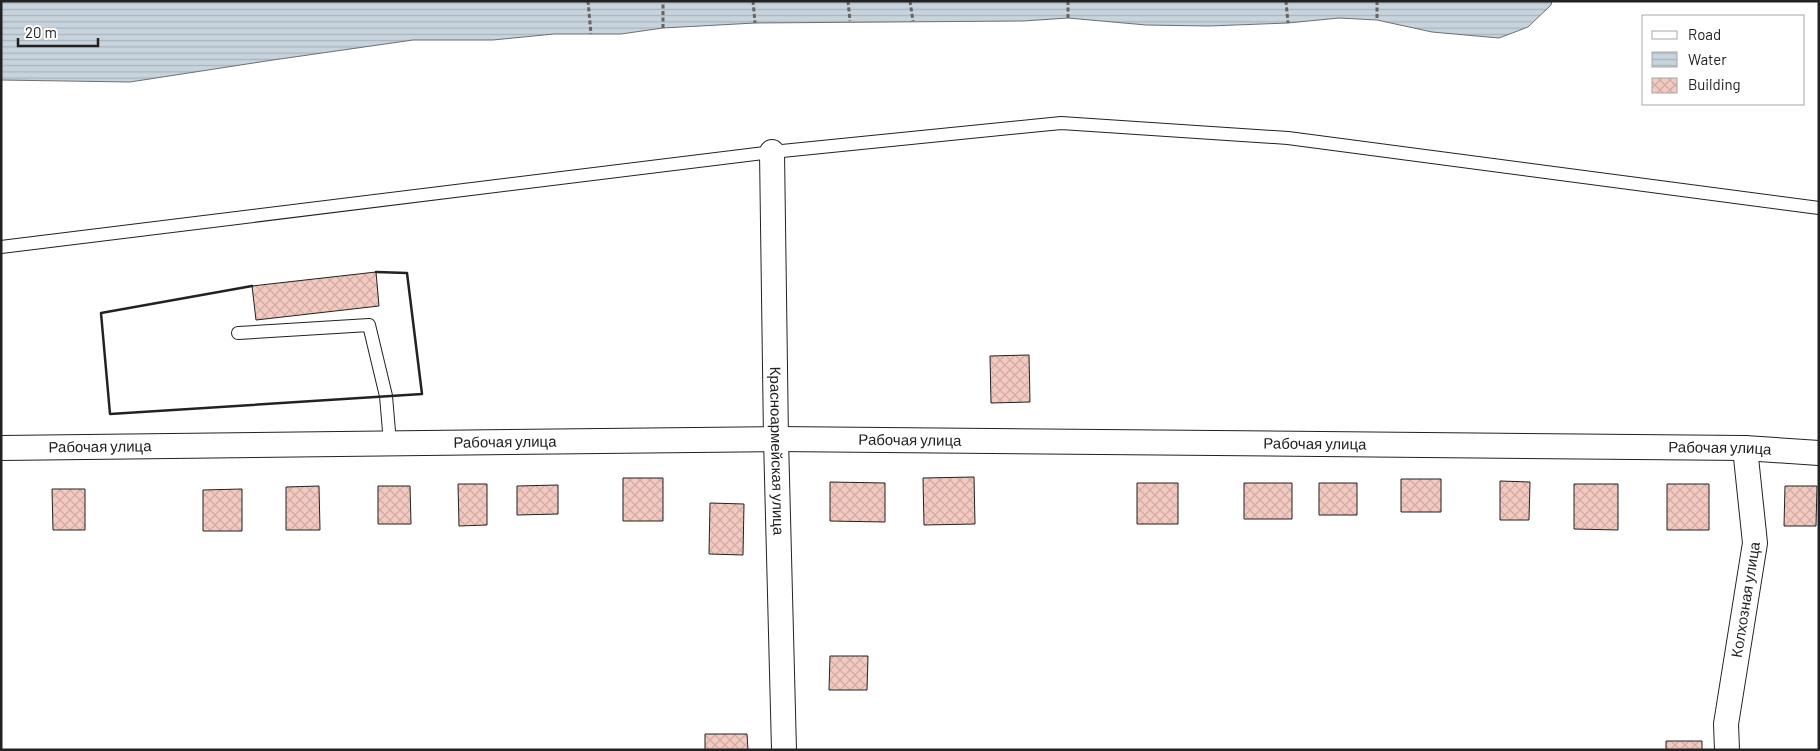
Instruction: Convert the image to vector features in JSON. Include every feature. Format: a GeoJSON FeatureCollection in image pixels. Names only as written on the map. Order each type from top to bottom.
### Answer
{"type":"FeatureCollection","features":[{"type":"Feature","properties":{"kind":"street","name":"Красноармейская улица"},"geometry":{"type":"LineString","coordinates":[[772,152],[776,438],[784,750]]}},
{"type":"Feature","properties":{"kind":"street","name":"Рабочая улица"},"geometry":{"type":"LineString","coordinates":[[1,448],[776,438],[1745,448],[1819,453]]}},
{"type":"Feature","properties":{"kind":"street","name":"Колхозная улица"},"geometry":{"type":"LineString","coordinates":[[1727,750],[1726,724],[1754,543],[1745,448]]}},
{"type":"Feature","properties":{"kind":"lane"},"geometry":{"type":"LineString","coordinates":[[1,247],[772,152],[1061,123],[1288,138],[1819,208]]}},
{"type":"Feature","properties":{"kind":"lane"},"geometry":{"type":"LineString","coordinates":[[238,333],[369,325],[386,396],[390,443]]}},
{"type":"Feature","properties":{"kind":"path"},"geometry":{"type":"LineString","coordinates":[[588,1],[591,34]]}},
{"type":"Feature","properties":{"kind":"path"},"geometry":{"type":"LineString","coordinates":[[663,1],[663,28]]}},
{"type":"Feature","properties":{"kind":"path"},"geometry":{"type":"LineString","coordinates":[[753,1],[755,23]]}},
{"type":"Feature","properties":{"kind":"path"},"geometry":{"type":"LineString","coordinates":[[848,1],[850,21]]}},
{"type":"Feature","properties":{"kind":"path"},"geometry":{"type":"LineString","coordinates":[[910,1],[912,21]]}},
{"type":"Feature","properties":{"kind":"path"},"geometry":{"type":"LineString","coordinates":[[1068,1],[1068,18]]}},
{"type":"Feature","properties":{"kind":"path"},"geometry":{"type":"LineString","coordinates":[[1286,1],[1288,23]]}},
{"type":"Feature","properties":{"kind":"path"},"geometry":{"type":"LineString","coordinates":[[1377,1],[1377,20]]}},
{"type":"Feature","properties":{"kind":"water"},"geometry":{"type":"Polygon","coordinates":[[[1,1],[1552,1],[1551,5],[1528,27],[1499,38],[1432,32],[1377,20],[1339,18],[1288,23],[1209,26],[1146,25],[1068,18],[1023,21],[755,23],[663,28],[621,34],[554,34],[493,40],[413,40],[130,82],[1,80],[1,1]]]}},
{"type":"Feature","properties":{"kind":"building"},"geometry":{"type":"Polygon","coordinates":[[[376,272],[379,306],[256,320],[252,286],[376,272]]]}},
{"type":"Feature","properties":{"kind":"building"},"geometry":{"type":"Polygon","coordinates":[[[1029,355],[1030,402],[991,403],[990,356],[1029,355]]]}},
{"type":"Feature","properties":{"kind":"building"},"geometry":{"type":"Polygon","coordinates":[[[974,477],[975,524],[924,525],[923,478],[974,477]]]}},
{"type":"Feature","properties":{"kind":"building"},"geometry":{"type":"Polygon","coordinates":[[[623,478],[663,478],[663,521],[623,521],[623,478]]]}},
{"type":"Feature","properties":{"kind":"building"},"geometry":{"type":"Polygon","coordinates":[[[1401,479],[1441,479],[1441,512],[1401,512],[1401,479]]]}},
{"type":"Feature","properties":{"kind":"building"},"geometry":{"type":"Polygon","coordinates":[[[1500,481],[1530,482],[1529,520],[1500,520],[1500,481]]]}},
{"type":"Feature","properties":{"kind":"building"},"geometry":{"type":"Polygon","coordinates":[[[830,482],[885,483],[885,522],[830,521],[830,482]]]}},
{"type":"Feature","properties":{"kind":"building"},"geometry":{"type":"Polygon","coordinates":[[[1137,483],[1178,483],[1178,524],[1137,524],[1137,483]]]}},
{"type":"Feature","properties":{"kind":"building"},"geometry":{"type":"Polygon","coordinates":[[[1244,483],[1292,483],[1292,519],[1244,519],[1244,483]]]}},
{"type":"Feature","properties":{"kind":"building"},"geometry":{"type":"Polygon","coordinates":[[[1319,483],[1357,483],[1357,515],[1319,515],[1319,483]]]}},
{"type":"Feature","properties":{"kind":"building"},"geometry":{"type":"Polygon","coordinates":[[[458,484],[487,484],[487,525],[459,526],[458,484]]]}},
{"type":"Feature","properties":{"kind":"building"},"geometry":{"type":"Polygon","coordinates":[[[1574,484],[1618,484],[1618,530],[1574,529],[1574,484]]]}},
{"type":"Feature","properties":{"kind":"building"},"geometry":{"type":"Polygon","coordinates":[[[1667,484],[1709,484],[1709,530],[1667,530],[1667,484]]]}},
{"type":"Feature","properties":{"kind":"building"},"geometry":{"type":"Polygon","coordinates":[[[558,485],[558,514],[517,515],[517,486],[558,485]]]}},
{"type":"Feature","properties":{"kind":"building"},"geometry":{"type":"Polygon","coordinates":[[[319,486],[320,530],[286,530],[286,487],[319,486]]]}},
{"type":"Feature","properties":{"kind":"building"},"geometry":{"type":"Polygon","coordinates":[[[378,486],[410,486],[411,524],[378,524],[378,486]]]}},
{"type":"Feature","properties":{"kind":"building"},"geometry":{"type":"Polygon","coordinates":[[[1785,486],[1817,486],[1816,526],[1784,526],[1785,486]]]}},
{"type":"Feature","properties":{"kind":"building"},"geometry":{"type":"Polygon","coordinates":[[[52,489],[85,489],[85,530],[53,530],[52,489]]]}},
{"type":"Feature","properties":{"kind":"building"},"geometry":{"type":"Polygon","coordinates":[[[242,489],[242,531],[203,531],[203,490],[242,489]]]}},
{"type":"Feature","properties":{"kind":"building"},"geometry":{"type":"Polygon","coordinates":[[[710,503],[744,504],[743,555],[709,554],[710,503]]]}},
{"type":"Feature","properties":{"kind":"building"},"geometry":{"type":"Polygon","coordinates":[[[830,656],[868,656],[867,690],[829,690],[830,656]]]}},
{"type":"Feature","properties":{"kind":"building"},"geometry":{"type":"Polygon","coordinates":[[[705,734],[747,734],[748,750],[705,750],[705,734]]]}},
{"type":"Feature","properties":{"kind":"building"},"geometry":{"type":"Polygon","coordinates":[[[1666,741],[1702,741],[1702,750],[1666,750],[1666,741]]]}},
{"type":"Feature","properties":{"kind":"wall"},"geometry":{"type":"LineString","coordinates":[[252,286],[101,313],[110,414],[422,394],[407,273],[376,272]]}}]}
